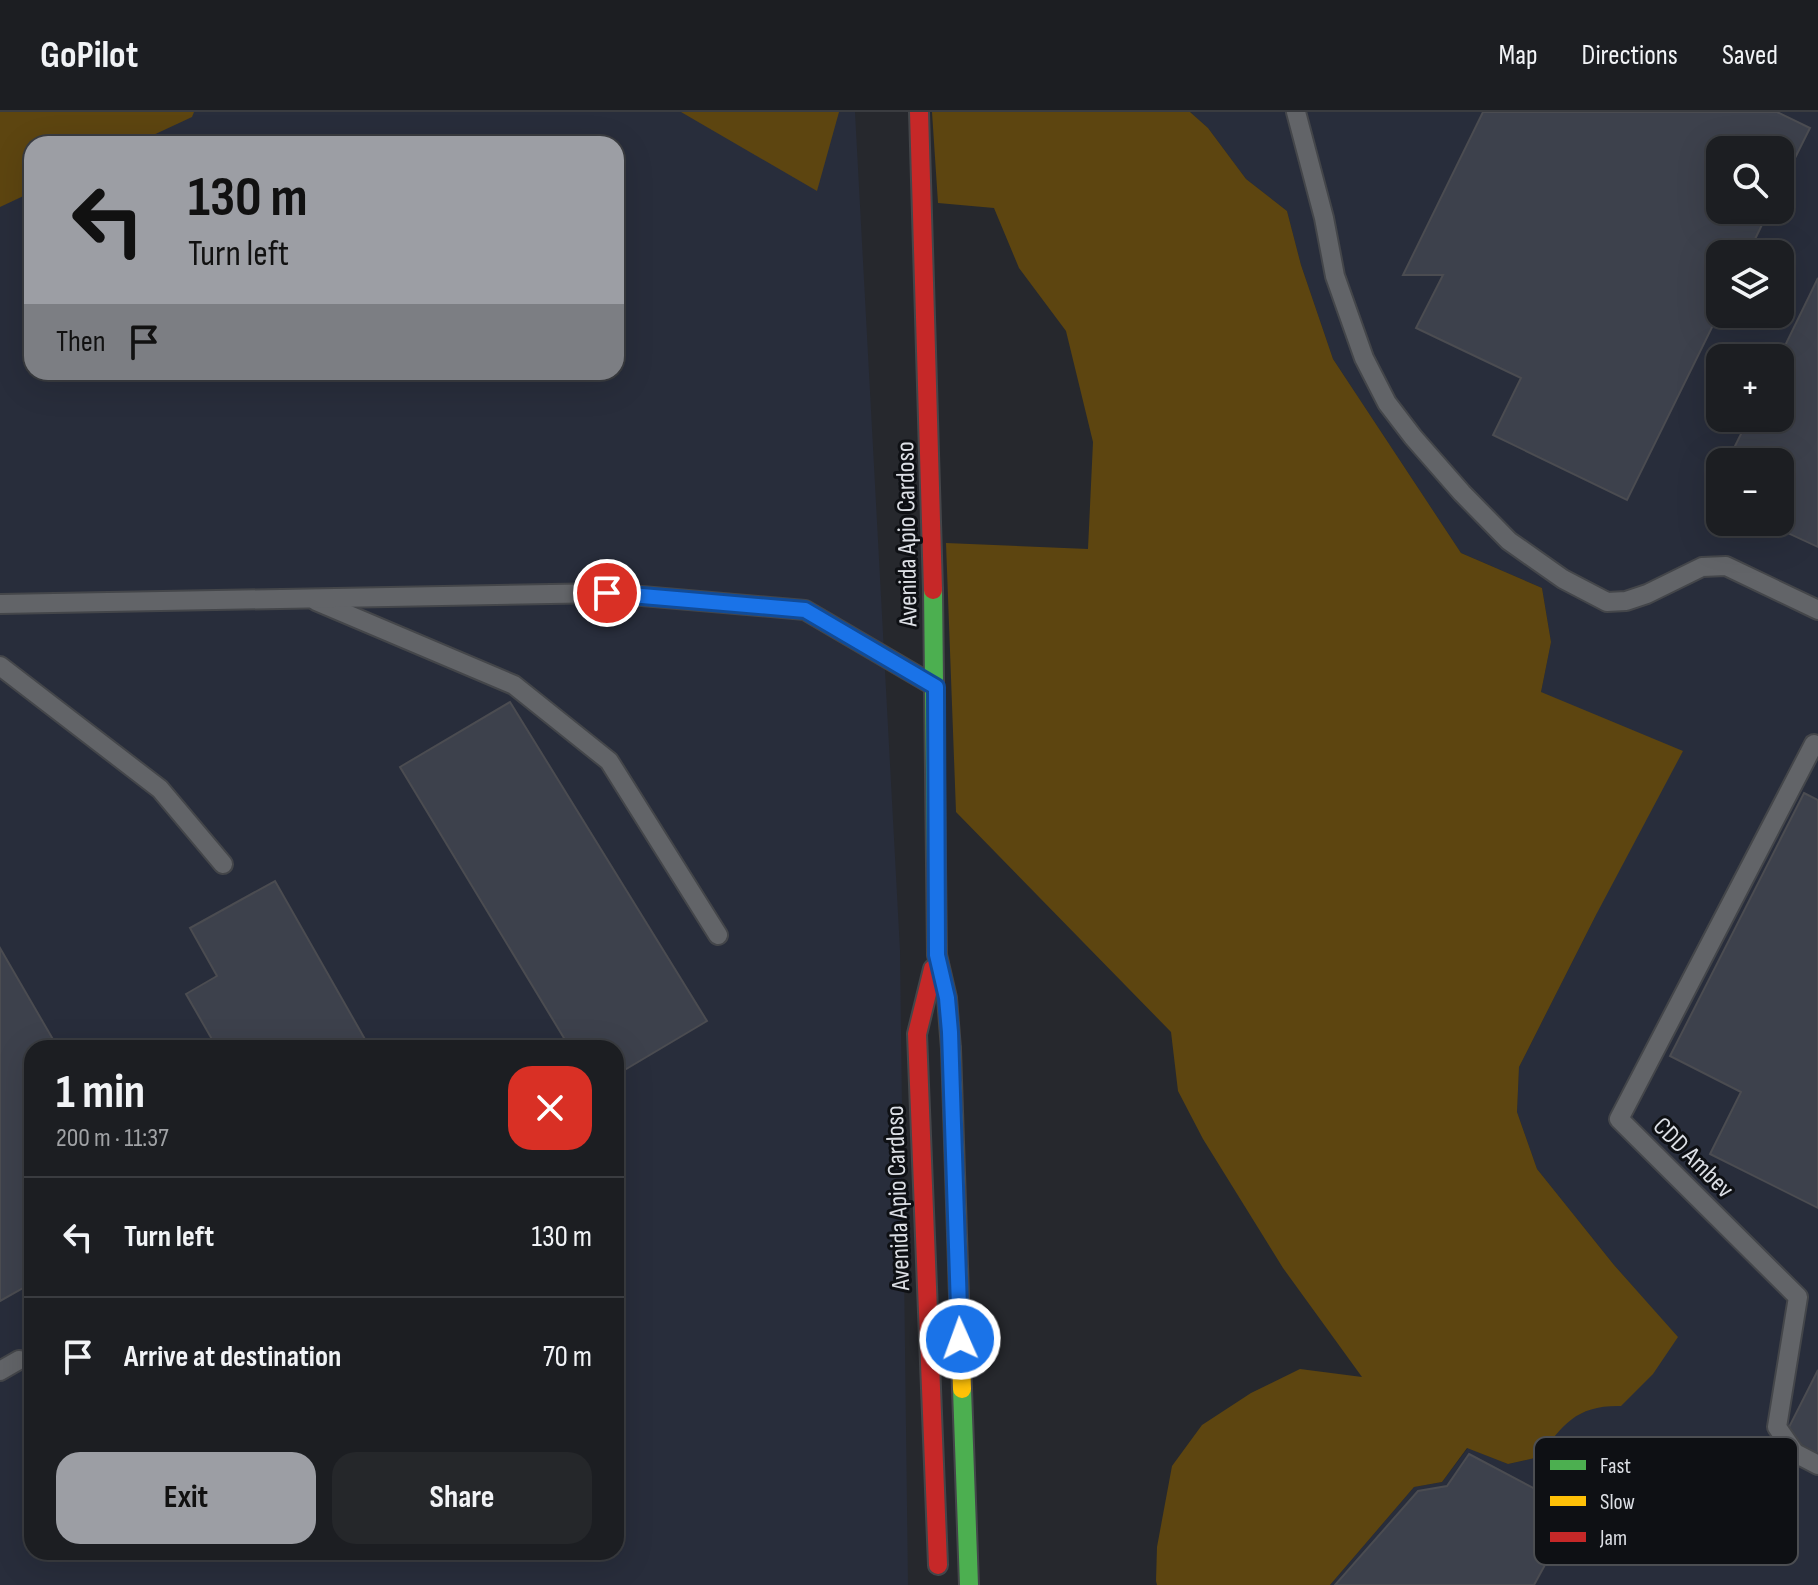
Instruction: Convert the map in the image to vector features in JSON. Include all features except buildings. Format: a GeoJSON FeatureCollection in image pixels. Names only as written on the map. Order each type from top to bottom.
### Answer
{"type":"FeatureCollection","features":[{"type":"Feature","properties":{"kind":"street","name":"Avenida Apio Cardoso"},"geometry":{"type":"LineString","coordinates":[[919,112],[936,687],[937,955],[947,998],[950,1032],[969,1585]]}},
{"type":"Feature","properties":{"kind":"street","name":"Avenida Apio Cardoso"},"geometry":{"type":"LineString","coordinates":[[937,955],[922,1004],[917,1034],[938,1585]]}},
{"type":"Feature","properties":{"kind":"lane"},"geometry":{"type":"LineString","coordinates":[[1296,112],[1324,218],[1335,276],[1364,358],[1387,403],[1413,437],[1509,541],[1563,579],[1607,602],[1626,601],[1647,594],[1702,567],[1726,566],[1818,610]]}},
{"type":"Feature","properties":{"kind":"lane"},"geometry":{"type":"LineString","coordinates":[[0,604],[607,593],[805,610],[936,687]]}},
{"type":"Feature","properties":{"kind":"lane"},"geometry":{"type":"LineString","coordinates":[[309,598],[514,685],[609,761],[718,935]]}},
{"type":"Feature","properties":{"kind":"lane"},"geometry":{"type":"LineString","coordinates":[[0,666],[160,789],[223,864]]}},
{"type":"Feature","properties":{"kind":"lane","name":"CDD Ambev"},"geometry":{"type":"LineString","coordinates":[[1784,1437],[1777,1427],[1798,1297],[1619,1119],[1814,744],[1818,746]]}},
{"type":"Feature","properties":{"kind":"lane"},"geometry":{"type":"LineString","coordinates":[[0,1371],[19,1360]]}},
{"type":"Feature","properties":{"kind":"lane","name":"CDD Ambev"},"geometry":{"type":"LineString","coordinates":[[1798,1455],[1818,1465]]}},
{"type":"Feature","properties":{"kind":"shaded area"},"geometry":{"type":"Polygon","coordinates":[[[0,112],[855,112],[900,950],[908,1585],[0,1585],[0,112]]]}},
{"type":"Feature","properties":{"kind":"shaded area"},"geometry":{"type":"Polygon","coordinates":[[[0,112],[194,112],[192,117],[151,136],[24,136],[24,196],[0,207],[0,112]]]}},
{"type":"Feature","properties":{"kind":"shaded area"},"geometry":{"type":"Polygon","coordinates":[[[681,112],[839,112],[817,191],[681,112]]]}},
{"type":"Feature","properties":{"kind":"shaded area"},"geometry":{"type":"Polygon","coordinates":[[[932,112],[1190,112],[1208,128],[1246,179],[1287,211],[1301,265],[1333,359],[1461,553],[1542,588],[1551,642],[1541,692],[1683,751],[1519,1067],[1517,1112],[1537,1169],[1614,1265],[1678,1337],[1653,1374],[1621,1406],[1582,1413],[1554,1437],[1534,1437],[1534,1458],[1508,1464],[1467,1448],[1442,1482],[1414,1487],[1330,1585],[1157,1585],[1157,1547],[1172,1466],[1202,1425],[1251,1393],[1300,1369],[1362,1377],[1283,1268],[1203,1139],[1178,1091],[1171,1032],[956,812],[946,543],[1088,549],[1093,442],[1066,331],[1019,268],[994,208],[938,203],[932,112]]]}},
{"type":"Feature","properties":{"kind":"shaded area"},"geometry":{"type":"Polygon","coordinates":[[[1190,112],[1818,112],[1818,1585],[1330,1585],[1414,1487],[1442,1482],[1468,1448],[1508,1464],[1534,1458],[1534,1565],[1798,1565],[1798,1437],[1553,1437],[1564,1422],[1598,1405],[1677,1337],[1537,1169],[1517,1112],[1519,1067],[1597,913],[1541,692],[1551,642],[1542,588],[1461,553],[1333,359],[1301,265],[1287,211],[1246,179],[1208,128],[1190,112]]]}},
{"type":"Feature","properties":{"kind":"traffic: fast"},"geometry":{"type":"LineString","coordinates":[[933,590],[937,955],[947,998],[951,1049]]}},
{"type":"Feature","properties":{"kind":"traffic: fast"},"geometry":{"type":"LineString","coordinates":[[962,1389],[969,1585]]}},
{"type":"Feature","properties":{"kind":"traffic: slow"},"geometry":{"type":"LineString","coordinates":[[951,1049],[962,1389]]}},
{"type":"Feature","properties":{"kind":"traffic: jam"},"geometry":{"type":"LineString","coordinates":[[919,112],[933,590]]}},
{"type":"Feature","properties":{"kind":"traffic: jam"},"geometry":{"type":"LineString","coordinates":[[933,969],[917,1034],[938,1565]]}},
{"type":"Feature","properties":{"kind":"route"},"geometry":{"type":"LineString","coordinates":[[607,593],[805,610],[936,687],[937,955],[947,998],[950,1032],[960,1339]]}}]}
